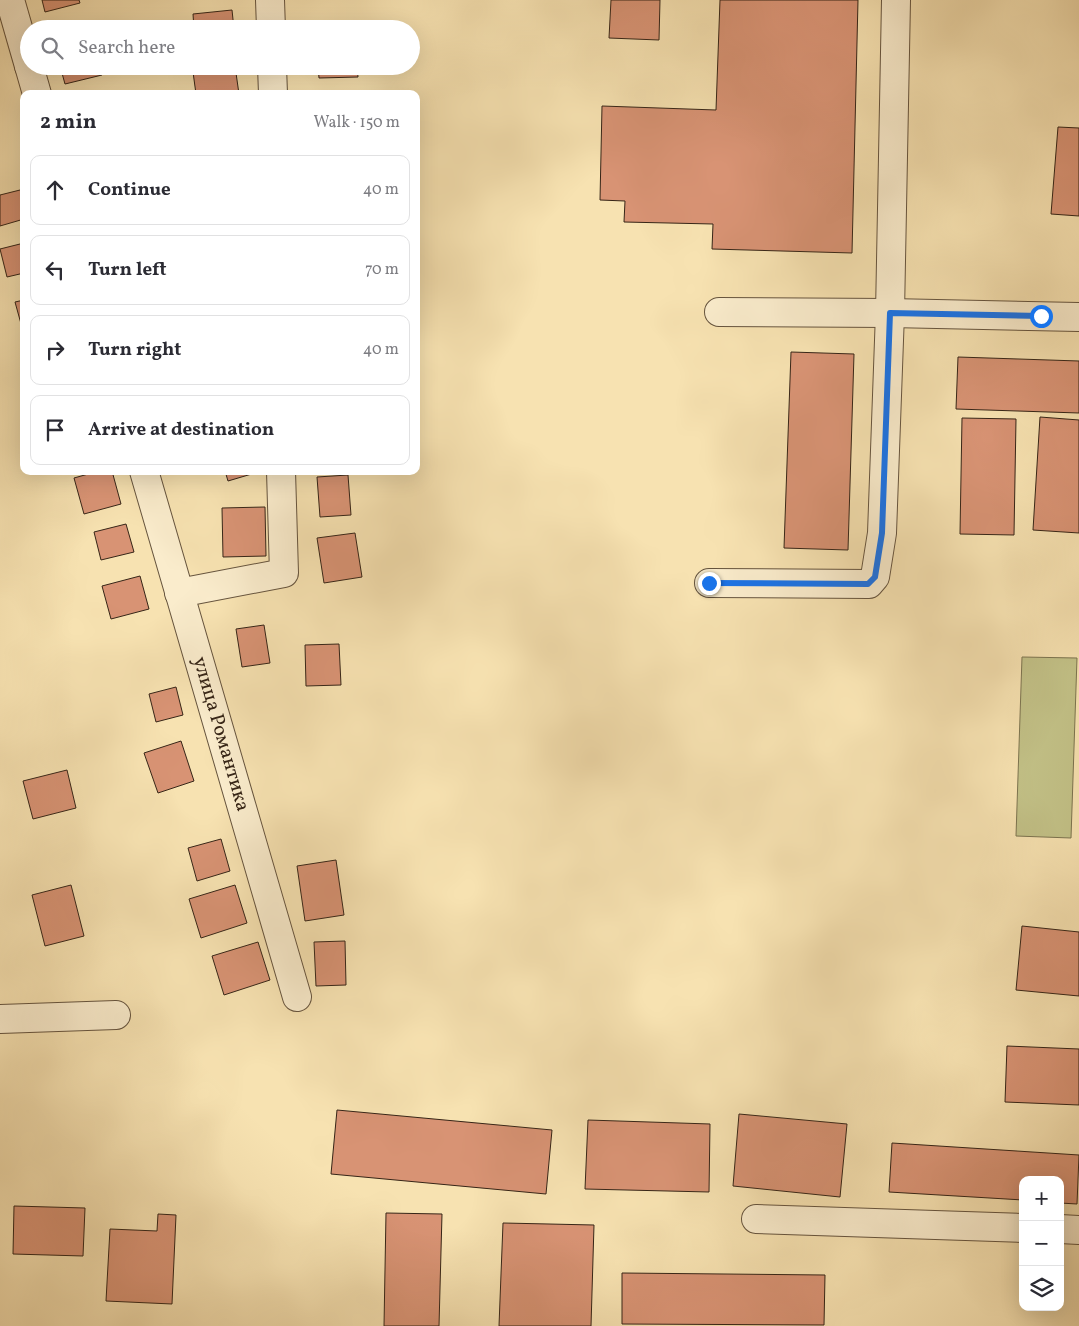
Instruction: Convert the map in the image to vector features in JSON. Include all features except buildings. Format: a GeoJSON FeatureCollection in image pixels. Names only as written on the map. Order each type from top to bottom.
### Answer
{"type":"FeatureCollection","features":[{"type":"Feature","properties":{"kind":"street"},"geometry":{"type":"LineString","coordinates":[[10,0],[20,35]]}},
{"type":"Feature","properties":{"kind":"street"},"geometry":{"type":"LineString","coordinates":[[270,0],[271,20]]}},
{"type":"Feature","properties":{"kind":"street"},"geometry":{"type":"LineString","coordinates":[[709,583],[868,584],[875,577],[882,533],[890,313],[896,0]]}},
{"type":"Feature","properties":{"kind":"street"},"geometry":{"type":"LineString","coordinates":[[32,75],[36,90]]}},
{"type":"Feature","properties":{"kind":"street"},"geometry":{"type":"LineString","coordinates":[[272,75],[273,90]]}},
{"type":"Feature","properties":{"kind":"street"},"geometry":{"type":"LineString","coordinates":[[719,312],[1079,317]]}},
{"type":"Feature","properties":{"kind":"street","name":"улица Романтика"},"geometry":{"type":"LineString","coordinates":[[145,475],[297,998]]}},
{"type":"Feature","properties":{"kind":"street"},"geometry":{"type":"LineString","coordinates":[[179,593],[284,573],[281,475]]}},
{"type":"Feature","properties":{"kind":"street"},"geometry":{"type":"LineString","coordinates":[[0,1019],[116,1015]]}},
{"type":"Feature","properties":{"kind":"street"},"geometry":{"type":"LineString","coordinates":[[756,1219],[1019,1228]]}},
{"type":"Feature","properties":{"kind":"street"},"geometry":{"type":"LineString","coordinates":[[1064,1229],[1079,1230]]}},
{"type":"Feature","properties":{"kind":"shaded area"},"geometry":{"type":"Polygon","coordinates":[[[1022,657],[1077,658],[1071,838],[1016,836],[1022,657]]]}},
{"type":"Feature","properties":{"kind":"route"},"geometry":{"type":"LineString","coordinates":[[709,583],[868,584],[875,577],[882,533],[890,313],[1041,316]]}}]}
